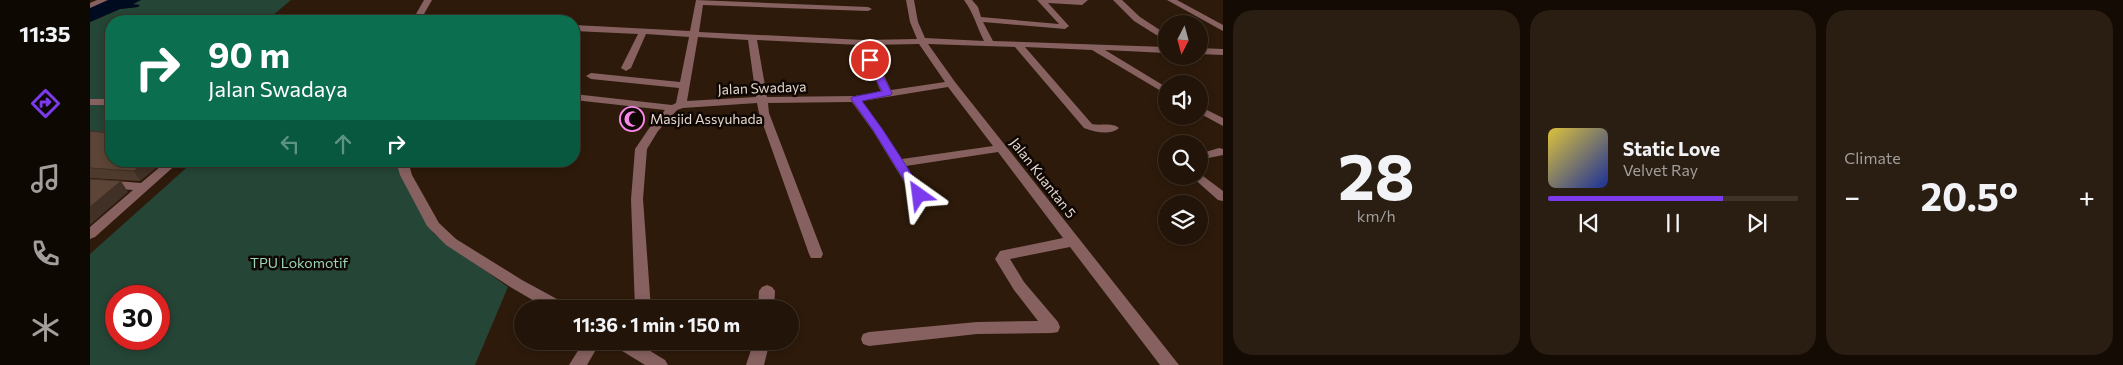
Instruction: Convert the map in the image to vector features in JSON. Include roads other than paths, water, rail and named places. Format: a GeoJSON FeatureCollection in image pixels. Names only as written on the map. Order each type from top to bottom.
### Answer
{"type":"FeatureCollection","features":[{"type":"Feature","properties":{"kind":"street"},"geometry":{"type":"LineString","coordinates":[[90,6],[104,0]]}},
{"type":"Feature","properties":{"kind":"street"},"geometry":{"type":"LineString","coordinates":[[419,15],[428,0]]}},
{"type":"Feature","properties":{"kind":"street","name":"Jalan Kuantan 5"},"geometry":{"type":"LineString","coordinates":[[910,0],[910,14],[923,40],[951,84],[1170,365]]}},
{"type":"Feature","properties":{"kind":"street"},"geometry":{"type":"LineString","coordinates":[[968,0],[974,7],[990,43]]}},
{"type":"Feature","properties":{"kind":"street"},"geometry":{"type":"LineString","coordinates":[[978,19],[1064,27],[1041,0]]}},
{"type":"Feature","properties":{"kind":"street"},"geometry":{"type":"LineString","coordinates":[[1041,0],[1082,3],[1084,0]]}},
{"type":"Feature","properties":{"kind":"street"},"geometry":{"type":"LineString","coordinates":[[1117,0],[1137,18],[1158,32]]}},
{"type":"Feature","properties":{"kind":"street"},"geometry":{"type":"LineString","coordinates":[[1171,0],[1223,28]]}},
{"type":"Feature","properties":{"kind":"street"},"geometry":{"type":"LineString","coordinates":[[642,300],[637,199],[641,149],[654,129],[677,107],[684,86],[700,2],[868,9]]}},
{"type":"Feature","properties":{"kind":"street"},"geometry":{"type":"LineString","coordinates":[[580,28],[864,43],[923,40],[1158,50]]}},
{"type":"Feature","properties":{"kind":"street"},"geometry":{"type":"LineString","coordinates":[[626,68],[643,32]]}},
{"type":"Feature","properties":{"kind":"street"},"geometry":{"type":"LineString","coordinates":[[752,38],[764,113],[816,254]]}},
{"type":"Feature","properties":{"kind":"street"},"geometry":{"type":"LineString","coordinates":[[864,43],[870,60],[887,93]]}},
{"type":"Feature","properties":{"kind":"street"},"geometry":{"type":"LineString","coordinates":[[1017,44],[1088,126],[1098,129],[1113,128]]}},
{"type":"Feature","properties":{"kind":"street"},"geometry":{"type":"LineString","coordinates":[[1094,47],[1158,86]]}},
{"type":"Feature","properties":{"kind":"street"},"geometry":{"type":"LineString","coordinates":[[1208,51],[1223,52]]}},
{"type":"Feature","properties":{"kind":"street"},"geometry":{"type":"LineString","coordinates":[[591,76],[684,86]]}},
{"type":"Feature","properties":{"kind":"street","name":"Jalan Swadaya"},"geometry":{"type":"LineString","coordinates":[[580,99],[677,107],[763,100],[856,99],[951,84]]}},
{"type":"Feature","properties":{"kind":"street"},"geometry":{"type":"LineString","coordinates":[[856,99],[900,163],[919,195]]}},
{"type":"Feature","properties":{"kind":"street"},"geometry":{"type":"LineString","coordinates":[[90,102],[105,102]]}},
{"type":"Feature","properties":{"kind":"street"},"geometry":{"type":"LineString","coordinates":[[1208,114],[1223,123]]}},
{"type":"Feature","properties":{"kind":"street"},"geometry":{"type":"LineString","coordinates":[[900,163],[1001,148]]}},
{"type":"Feature","properties":{"kind":"street"},"geometry":{"type":"LineString","coordinates":[[1208,155],[1219,152]]}},
{"type":"Feature","properties":{"kind":"street"},"geometry":{"type":"LineString","coordinates":[[90,234],[167,167]]}},
{"type":"Feature","properties":{"kind":"street"},"geometry":{"type":"LineString","coordinates":[[404,167],[406,175],[434,226],[445,237],[517,284],[546,300]]}},
{"type":"Feature","properties":{"kind":"street"},"geometry":{"type":"LineString","coordinates":[[90,183],[145,187]]}},
{"type":"Feature","properties":{"kind":"street"},"geometry":{"type":"LineString","coordinates":[[1208,185],[1223,198]]}},
{"type":"Feature","properties":{"kind":"street"},"geometry":{"type":"LineString","coordinates":[[869,339],[976,328],[1052,327],[1018,286],[1002,259],[1005,255],[1073,241]]}},
{"type":"Feature","properties":{"kind":"street"},"geometry":{"type":"LineString","coordinates":[[766,291],[766,300]]}},
{"type":"Feature","properties":{"kind":"street"},"geometry":{"type":"LineString","coordinates":[[578,365],[587,350]]}},
{"type":"Feature","properties":{"kind":"street"},"geometry":{"type":"LineString","coordinates":[[635,350],[659,365]]}},
{"type":"Feature","properties":{"kind":"street"},"geometry":{"type":"LineString","coordinates":[[755,365],[759,350]]}},
{"type":"Feature","properties":{"kind":"water"},"geometry":{"type":"Polygon","coordinates":[[[107,0],[141,0],[133,4],[140,5],[138,7],[120,9],[90,22],[90,8],[107,0]]]}},
{"type":"Feature","properties":{"kind":"place","name":"Masjid Assyuhada"},"geometry":{"type":"Point","coordinates":[632,119]}},
{"type":"Feature","properties":{"kind":"park label","name":"TPU Lokomotif"},"geometry":{"type":"Point","coordinates":[299,263]}}]}
